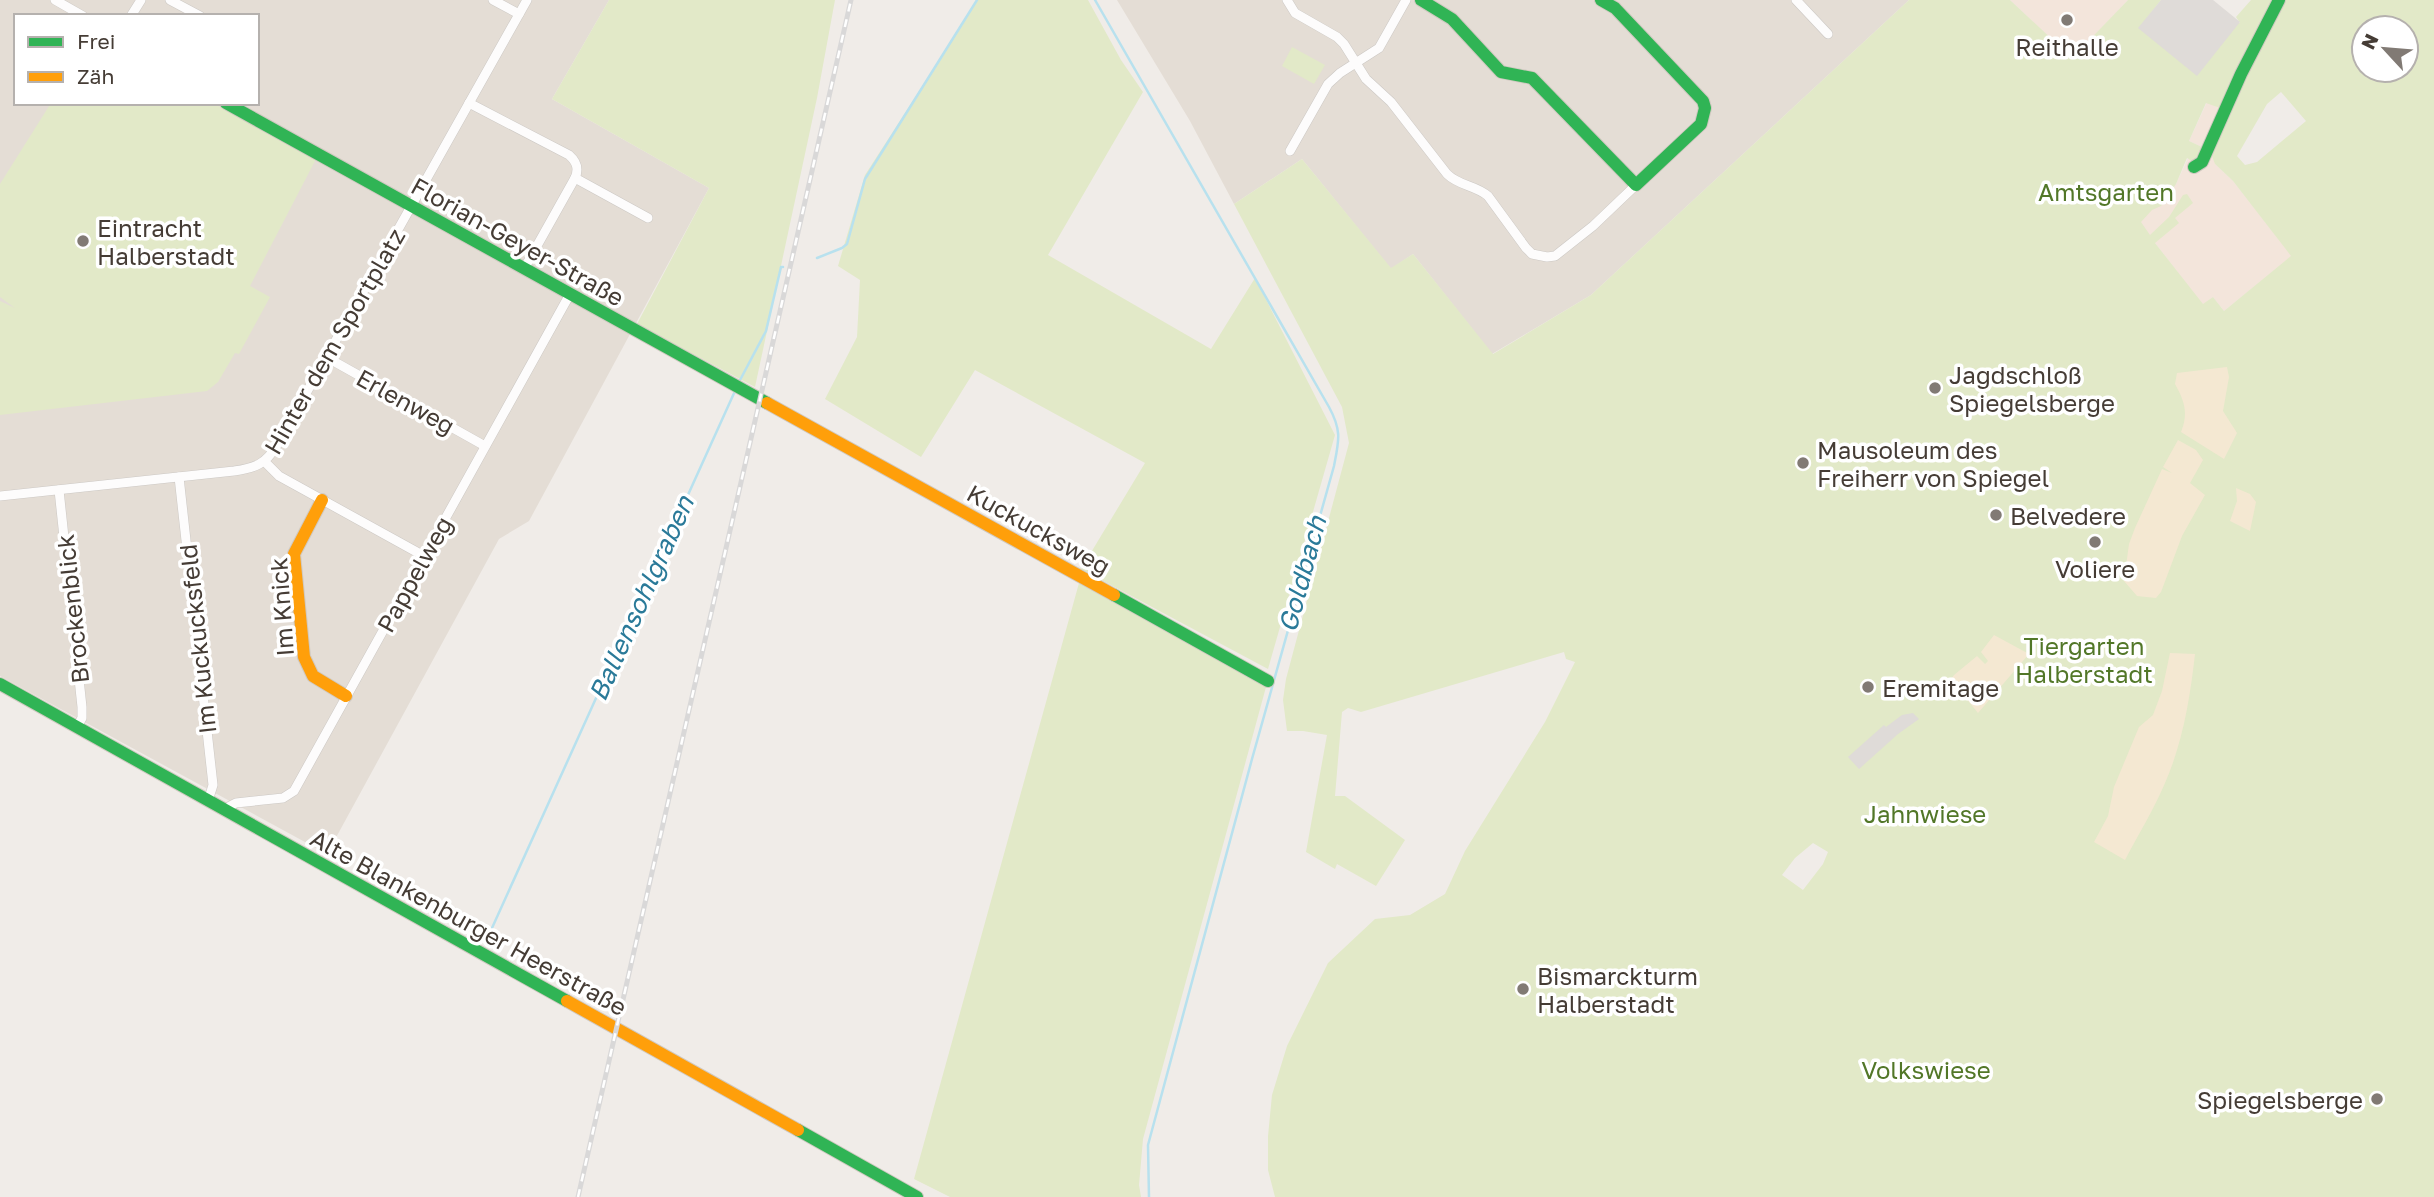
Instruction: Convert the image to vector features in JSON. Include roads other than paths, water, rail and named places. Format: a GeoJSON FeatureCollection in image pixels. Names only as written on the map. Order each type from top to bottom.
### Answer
{"type":"FeatureCollection","features":[{"type":"Feature","properties":{"kind":"street"},"geometry":{"type":"LineString","coordinates":[[55,0],[80,14]]}},
{"type":"Feature","properties":{"kind":"street"},"geometry":{"type":"LineString","coordinates":[[170,0],[196,14]]}},
{"type":"Feature","properties":{"kind":"street"},"geometry":{"type":"LineString","coordinates":[[493,0],[519,14]]}},
{"type":"Feature","properties":{"kind":"street","name":"Hinter dem Sportplatz"},"geometry":{"type":"LineString","coordinates":[[0,496],[250,469],[265,462],[272,454],[527,0]]}},
{"type":"Feature","properties":{"kind":"street"},"geometry":{"type":"LineString","coordinates":[[1287,0],[1295,13],[1337,37],[1366,79],[1391,102],[1453,181],[1473,186],[1488,196],[1532,254],[1539,257],[1555,256],[1593,226],[1701,124],[1705,108],[1703,101],[1615,8],[1601,0]]}},
{"type":"Feature","properties":{"kind":"street"},"geometry":{"type":"LineString","coordinates":[[1290,151],[1328,84],[1355,62],[1379,48],[1406,0]]}},
{"type":"Feature","properties":{"kind":"street"},"geometry":{"type":"LineString","coordinates":[[1421,0],[1452,19],[1501,72],[1532,78],[1636,185]]}},
{"type":"Feature","properties":{"kind":"street"},"geometry":{"type":"LineString","coordinates":[[1796,0],[1828,34]]}},
{"type":"Feature","properties":{"kind":"street"},"geometry":{"type":"LineString","coordinates":[[2193,167],[2202,162],[2241,74],[2279,0]]}},
{"type":"Feature","properties":{"kind":"street"},"geometry":{"type":"LineString","coordinates":[[468,103],[569,155],[577,165],[575,178],[524,269]]}},
{"type":"Feature","properties":{"kind":"street","name":"Florian-Geyer-Straße"},"geometry":{"type":"LineString","coordinates":[[230,105],[790,416]]}},
{"type":"Feature","properties":{"kind":"street"},"geometry":{"type":"LineString","coordinates":[[575,178],[648,218]]}},
{"type":"Feature","properties":{"kind":"street","name":"Pappelweg"},"geometry":{"type":"LineString","coordinates":[[227,811],[236,803],[283,798],[293,791],[569,294]]}},
{"type":"Feature","properties":{"kind":"street","name":"Erlenweg"},"geometry":{"type":"LineString","coordinates":[[326,357],[485,446]]}},
{"type":"Feature","properties":{"kind":"street","name":"Kuckucksweg"},"geometry":{"type":"LineString","coordinates":[[790,416],[1268,681]]}},
{"type":"Feature","properties":{"kind":"street"},"geometry":{"type":"LineString","coordinates":[[265,462],[279,476],[424,556]]}},
{"type":"Feature","properties":{"kind":"street","name":"Im Kuckucksfeld"},"geometry":{"type":"LineString","coordinates":[[179,477],[213,785],[208,801]]}},
{"type":"Feature","properties":{"kind":"street","name":"Brockenblick"},"geometry":{"type":"LineString","coordinates":[[59,490],[82,708],[82,718],[77,727]]}},
{"type":"Feature","properties":{"kind":"street","name":"Im Knick"},"geometry":{"type":"LineString","coordinates":[[322,500],[294,554],[304,657],[313,676],[346,696]]}},
{"type":"Feature","properties":{"kind":"street","name":"Alte Blankenburger Heerstraße"},"geometry":{"type":"LineString","coordinates":[[0,684],[917,1197]]}},
{"type":"Feature","properties":{"kind":"waterway","name":"Ballensohlgraben"},"geometry":{"type":"LineString","coordinates":[[817,258],[847,244],[865,179],[977,0]]}},
{"type":"Feature","properties":{"kind":"waterway","name":"Goldbach"},"geometry":{"type":"LineString","coordinates":[[1095,0],[1329,407],[1338,436],[1334,466],[1148,1145],[1149,1197]]}},
{"type":"Feature","properties":{"kind":"waterway","name":"Ballensohlgraben"},"geometry":{"type":"LineString","coordinates":[[739,382],[766,331],[783,267]]}},
{"type":"Feature","properties":{"kind":"waterway","name":"Ballensohlgraben"},"geometry":{"type":"LineString","coordinates":[[492,928],[735,391]]}},
{"type":"Feature","properties":{"kind":"railway"},"geometry":{"type":"LineString","coordinates":[[578,1197],[851,0]]}},
{"type":"Feature","properties":{"kind":"place","name":"Reithalle"},"geometry":{"type":"Point","coordinates":[2067,20]}},
{"type":"Feature","properties":{"kind":"place","name":"Eintracht Halberstadt"},"geometry":{"type":"Point","coordinates":[83,241]}},
{"type":"Feature","properties":{"kind":"place","name":"Jagdschloß Spiegelsberge"},"geometry":{"type":"Point","coordinates":[1935,388]}},
{"type":"Feature","properties":{"kind":"place","name":"Mausoleum des Freiherr von Spiegel"},"geometry":{"type":"Point","coordinates":[1803,463]}},
{"type":"Feature","properties":{"kind":"place","name":"Belvedere"},"geometry":{"type":"Point","coordinates":[1996,515]}},
{"type":"Feature","properties":{"kind":"place","name":"Voliere"},"geometry":{"type":"Point","coordinates":[2095,542]}},
{"type":"Feature","properties":{"kind":"place","name":"Eremitage"},"geometry":{"type":"Point","coordinates":[1868,687]}},
{"type":"Feature","properties":{"kind":"place","name":"Bismarckturm Halberstadt"},"geometry":{"type":"Point","coordinates":[1523,989]}},
{"type":"Feature","properties":{"kind":"place","name":"Spiegelsberge"},"geometry":{"type":"Point","coordinates":[2377,1099]}},
{"type":"Feature","properties":{"kind":"park label","name":"Amtsgarten"},"geometry":{"type":"Point","coordinates":[2106,191]}},
{"type":"Feature","properties":{"kind":"park label","name":"Tiergarten Halberstadt"},"geometry":{"type":"Point","coordinates":[2084,659]}},
{"type":"Feature","properties":{"kind":"park label","name":"Jahnwiese"},"geometry":{"type":"Point","coordinates":[1925,813]}},
{"type":"Feature","properties":{"kind":"park label","name":"Volkswiese"},"geometry":{"type":"Point","coordinates":[1926,1069]}}]}
